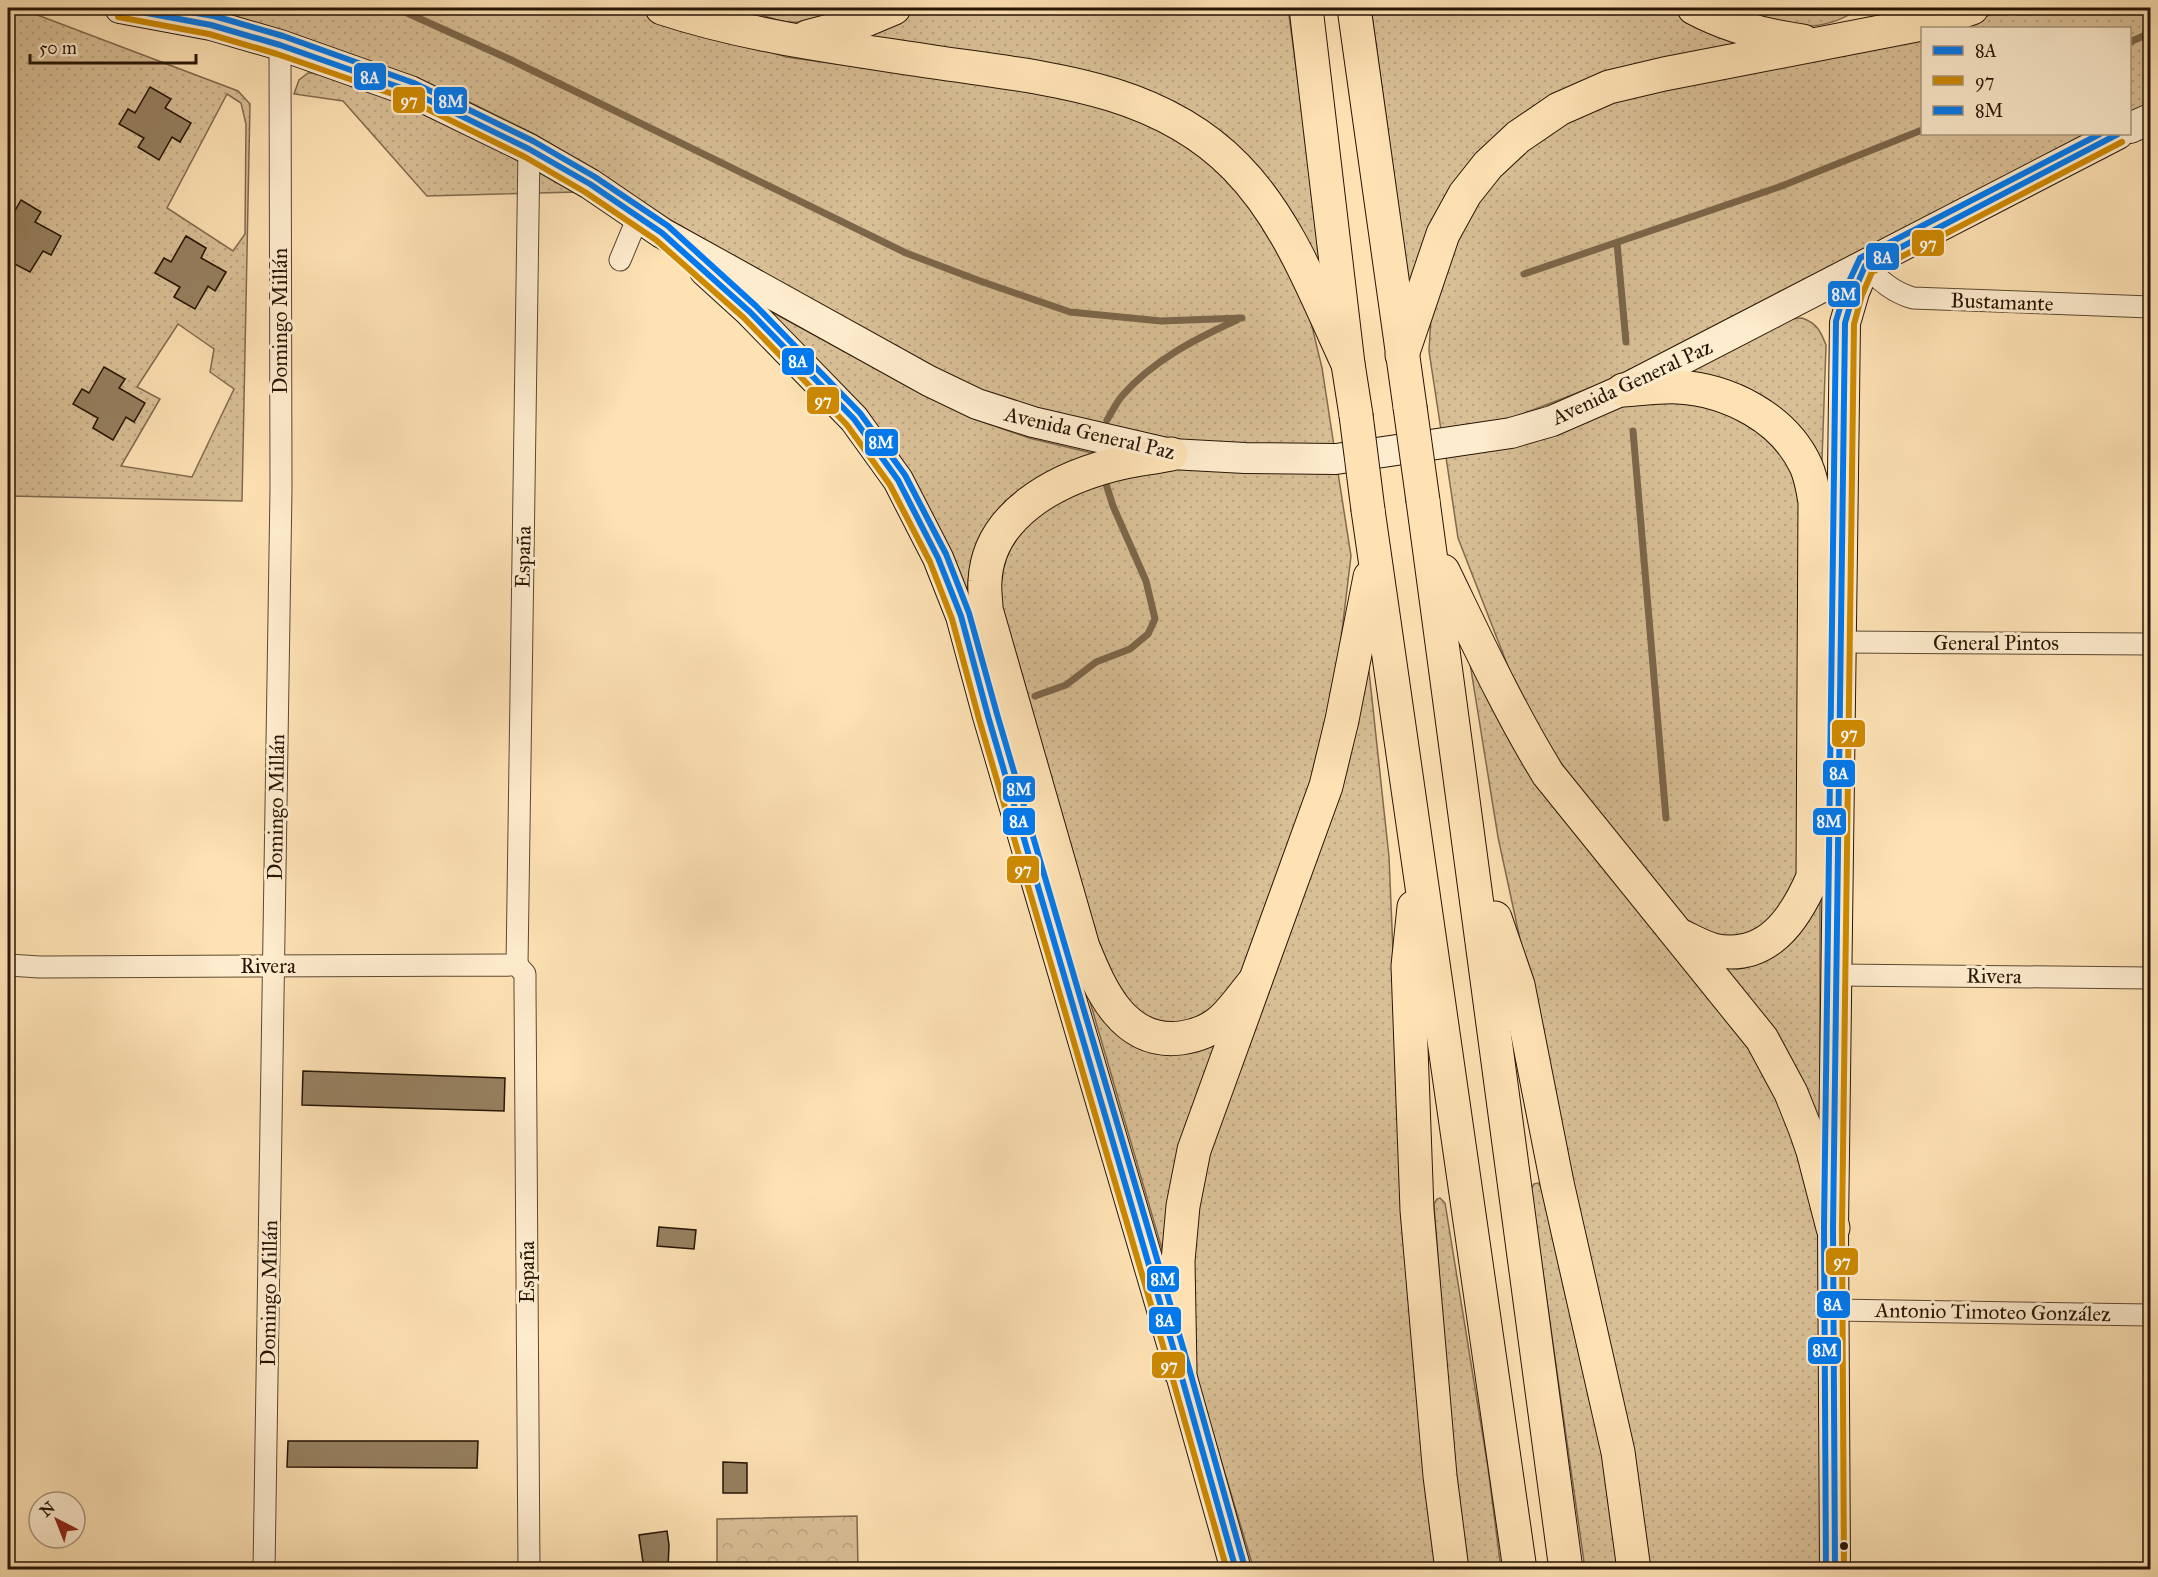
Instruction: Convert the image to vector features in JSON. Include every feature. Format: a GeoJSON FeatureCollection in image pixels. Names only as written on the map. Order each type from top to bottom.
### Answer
{"type":"FeatureCollection","features":[{"type":"Feature","properties":{"kind":"highway"},"geometry":{"type":"LineString","coordinates":[[662,8],[794,41],[1063,82],[1118,96],[1167,115],[1207,141],[1237,167],[1268,205],[1293,248],[1348,364]]}},
{"type":"Feature","properties":{"kind":"highway"},"geometry":{"type":"LineString","coordinates":[[721,8],[751,31]]}},
{"type":"Feature","properties":{"kind":"highway"},"geometry":{"type":"LineString","coordinates":[[794,41],[856,24],[894,8]]}},
{"type":"Feature","properties":{"kind":"highway"},"geometry":{"type":"LineString","coordinates":[[1306,8],[1348,364],[1368,510],[1419,851],[1520,1569]]}},
{"type":"Feature","properties":{"kind":"highway"},"geometry":{"type":"LineString","coordinates":[[1354,8],[1471,844],[1566,1569]]}},
{"type":"Feature","properties":{"kind":"highway"},"geometry":{"type":"LineString","coordinates":[[1694,8],[1732,25],[1780,38],[1832,42],[1884,16],[1892,8]]}},
{"type":"Feature","properties":{"kind":"highway"},"geometry":{"type":"LineString","coordinates":[[1402,355],[1443,234],[1465,194],[1488,165],[1518,137],[1559,109],[1609,87],[1664,74],[1932,22],[1972,8]]}},
{"type":"Feature","properties":{"kind":"highway"},"geometry":{"type":"LineString","coordinates":[[1623,390],[1678,387],[1723,395],[1756,410],[1788,438],[1806,466],[1827,483],[1815,502],[1825,882],[1780,932],[1758,947],[1736,952],[1712,950],[1678,934]]}},
{"type":"Feature","properties":{"kind":"highway"},"geometry":{"type":"LineString","coordinates":[[1171,454],[1112,465],[1076,477],[1045,491],[1020,509],[1002,529],[989,556],[985,588],[986,609],[1083,947],[1097,983],[1122,1019],[1143,1034],[1167,1040],[1195,1036],[1221,1021],[1255,981]]}},
{"type":"Feature","properties":{"kind":"highway"},"geometry":{"type":"LineString","coordinates":[[1430,543],[1469,626],[1548,774],[1762,1039],[1795,1102],[1813,1151],[1833,1228]]}},
{"type":"Feature","properties":{"kind":"highway"},"geometry":{"type":"LineString","coordinates":[[1180,1371],[1178,1261],[1183,1206],[1194,1150],[1326,786],[1342,720],[1375,552]]}},
{"type":"Feature","properties":{"kind":"highway"},"geometry":{"type":"LineString","coordinates":[[1471,844],[1518,985],[1557,1183],[1618,1452],[1634,1569]]}},
{"type":"Feature","properties":{"kind":"highway"},"geometry":{"type":"LineString","coordinates":[[1419,851],[1408,966],[1417,1210],[1440,1476],[1452,1569]]}},
{"type":"Feature","properties":{"kind":"street","name":"Avenida General Paz"},"geometry":{"type":"LineString","coordinates":[[120,8],[211,25],[280,45],[410,91],[529,149],[590,184],[662,233],[918,376],[977,404],[1033,422],[1171,454],[1336,459],[1511,434],[1552,421],[1623,390],[2116,135]]}},
{"type":"Feature","properties":{"kind":"street","name":"Domingo Millán"},"geometry":{"type":"LineString","coordinates":[[264,1569],[281,489],[280,45]]}},
{"type":"Feature","properties":{"kind":"street"},"geometry":{"type":"LineString","coordinates":[[2131,128],[2151,119]]}},
{"type":"Feature","properties":{"kind":"street","name":"España"},"geometry":{"type":"LineString","coordinates":[[529,149],[521,970],[529,1569]]}},
{"type":"Feature","properties":{"kind":"street"},"geometry":{"type":"LineString","coordinates":[[620,260],[638,217]]}},
{"type":"Feature","properties":{"kind":"street"},"geometry":{"type":"LineString","coordinates":[[662,233],[750,312],[854,419],[898,480],[938,558],[961,616],[994,739],[1236,1569]]}},
{"type":"Feature","properties":{"kind":"street"},"geometry":{"type":"LineString","coordinates":[[1835,1569],[1833,1228],[1838,975],[1825,882],[1841,642],[1827,483],[1845,323],[1865,266]]}},
{"type":"Feature","properties":{"kind":"street","name":"Bustamante"},"geometry":{"type":"LineString","coordinates":[[1865,266],[1897,294],[1913,298],[2151,307]]}},
{"type":"Feature","properties":{"kind":"street"},"geometry":{"type":"LineString","coordinates":[[952,593],[985,588]]}},
{"type":"Feature","properties":{"kind":"street","name":"General Pintos"},"geometry":{"type":"LineString","coordinates":[[1841,642],[2151,644]]}},
{"type":"Feature","properties":{"kind":"street","name":"Rivera"},"geometry":{"type":"LineString","coordinates":[[8,965],[521,970]]}},
{"type":"Feature","properties":{"kind":"street","name":"Rivera"},"geometry":{"type":"LineString","coordinates":[[1838,975],[2151,978]]}},
{"type":"Feature","properties":{"kind":"street","name":"Antonio Timoteo González"},"geometry":{"type":"LineString","coordinates":[[1835,1310],[2151,1315]]}},
{"type":"Feature","properties":{"kind":"green space"},"geometry":{"type":"Polygon","coordinates":[[[8,8],[19,8],[238,91],[250,104],[242,501],[8,496],[8,8]],[[227,94],[167,208],[233,251],[245,234],[246,124],[241,103],[227,94]],[[170,99],[135,113],[128,109],[120,124],[144,138],[139,148],[159,159],[172,137],[180,142],[165,108],[170,99]],[[186,236],[171,262],[164,258],[155,273],[180,287],[174,297],[195,308],[208,287],[216,290],[226,272],[201,258],[206,248],[186,236]],[[178,324],[137,387],[160,399],[121,466],[192,477],[234,389],[210,372],[214,349],[178,324]],[[125,379],[89,393],[82,389],[74,404],[98,418],[93,428],[113,440],[126,417],[134,422],[119,388],[125,379]]]}},
{"type":"Feature","properties":{"kind":"green space"},"geometry":{"type":"Polygon","coordinates":[[[212,8],[642,8],[786,57],[1054,93],[1113,108],[1195,148],[1259,212],[1310,318],[1322,368],[1334,446],[1267,446],[1172,439],[1036,408],[984,391],[934,369],[831,313],[672,221],[534,134],[461,98],[394,70],[212,8]]]}},
{"type":"Feature","properties":{"kind":"green space"},"geometry":{"type":"Polygon","coordinates":[[[751,8],[865,8],[807,22],[793,22],[779,21],[751,8]]]}},
{"type":"Feature","properties":{"kind":"green space"},"geometry":{"type":"Polygon","coordinates":[[[925,8],[1288,8],[1327,298],[1203,124],[851,38],[925,8]]]}},
{"type":"Feature","properties":{"kind":"green space"},"geometry":{"type":"Polygon","coordinates":[[[1371,8],[1670,8],[1694,22],[1757,44],[1547,101],[1409,286],[1371,8]]]}},
{"type":"Feature","properties":{"kind":"green space"},"geometry":{"type":"Polygon","coordinates":[[[1724,8],[1860,8],[1843,18],[1826,24],[1793,26],[1759,19],[1724,8]]]}},
{"type":"Feature","properties":{"kind":"green space"},"geometry":{"type":"Polygon","coordinates":[[[2010,8],[2150,8],[2150,105],[2131,113],[2131,27],[1955,27],[2010,8]]]}},
{"type":"Feature","properties":{"kind":"green space"},"geometry":{"type":"Polygon","coordinates":[[[1921,37],[1921,135],[2086,135],[1616,378],[1512,418],[1441,430],[1429,351],[1431,316],[1445,264],[1474,202],[1520,149],[1597,103],[1921,37]]]}},
{"type":"Feature","properties":{"kind":"green space"},"geometry":{"type":"Polygon","coordinates":[[[308,73],[319,73],[396,100],[458,128],[576,192],[427,196],[343,101],[294,94],[299,80],[308,73]]]}},
{"type":"Feature","properties":{"kind":"green space"},"geometry":{"type":"Polygon","coordinates":[[[757,304],[921,393],[977,420],[1029,438],[1096,454],[1030,483],[1000,507],[978,539],[970,567],[967,596],[757,304]]]}},
{"type":"Feature","properties":{"kind":"green space"},"geometry":{"type":"Polygon","coordinates":[[[1802,318],[1818,328],[1826,345],[1822,461],[1797,426],[1773,405],[1747,390],[1686,373],[1790,319],[1802,318]]]}},
{"type":"Feature","properties":{"kind":"green space"},"geometry":{"type":"Polygon","coordinates":[[[1675,400],[1725,408],[1775,444],[1795,472],[1802,503],[1800,872],[1780,915],[1741,938],[1715,936],[1691,925],[1557,765],[1525,710],[1458,538],[1446,457],[1625,404],[1675,400]]]}},
{"type":"Feature","properties":{"kind":"green space"},"geometry":{"type":"Polygon","coordinates":[[[1169,468],[1267,473],[1338,473],[1351,556],[1331,722],[1243,977],[1214,1010],[1190,1026],[1163,1028],[1119,995],[1093,943],[999,608],[1004,553],[1021,525],[1084,485],[1169,468]]]}},
{"type":"Feature","properties":{"kind":"green space"},"geometry":{"type":"Polygon","coordinates":[[[1463,620],[1753,1044],[1783,1099],[1818,1232],[1821,1569],[1648,1569],[1572,1181],[1498,837],[1463,620]]]}},
{"type":"Feature","properties":{"kind":"green space"},"geometry":{"type":"Polygon","coordinates":[[[1365,634],[1389,857],[1404,1211],[1439,1569],[1254,1570],[1192,1364],[1193,1208],[1365,634]]]}},
{"type":"Feature","properties":{"kind":"green space"},"geometry":{"type":"Polygon","coordinates":[[[1820,898],[1820,1133],[1716,965],[1756,961],[1768,958],[1786,948],[1800,933],[1820,898]]]}},
{"type":"Feature","properties":{"kind":"green space"},"geometry":{"type":"Polygon","coordinates":[[[1086,988],[1112,1027],[1138,1048],[1151,1053],[1179,1054],[1224,1040],[1166,1263],[1086,988]]]}},
{"type":"Feature","properties":{"kind":"green space"},"geometry":{"type":"Polygon","coordinates":[[[1538,1183],[1541,1187],[1604,1452],[1619,1569],[1585,1569],[1531,1189],[1534,1184],[1538,1183]]]}},
{"type":"Feature","properties":{"kind":"green space"},"geometry":{"type":"Polygon","coordinates":[[[1440,1198],[1445,1203],[1488,1468],[1501,1569],[1466,1569],[1454,1473],[1434,1204],[1440,1198]]]}},
{"type":"Feature","properties":{"kind":"green space"},"geometry":{"type":"Polygon","coordinates":[[[857,1516],[858,1569],[717,1569],[717,1519],[857,1516]]]}},
{"type":"Feature","properties":{"kind":"building"},"geometry":{"type":"Polygon","coordinates":[[[150,87],[171,99],[165,108],[191,123],[180,142],[172,137],[159,160],[138,147],[144,138],[119,124],[128,109],[135,113],[150,87]]]}},
{"type":"Feature","properties":{"kind":"building"},"geometry":{"type":"Polygon","coordinates":[[[21,200],[41,212],[35,222],[61,236],[51,255],[43,251],[30,272],[9,261],[14,251],[8,247],[8,223],[21,200]]]}},
{"type":"Feature","properties":{"kind":"building"},"geometry":{"type":"Polygon","coordinates":[[[186,236],[206,248],[201,258],[226,272],[215,291],[208,286],[195,309],[174,297],[180,287],[155,273],[164,258],[171,262],[186,236]]]}},
{"type":"Feature","properties":{"kind":"building"},"geometry":{"type":"Polygon","coordinates":[[[104,367],[125,379],[119,388],[145,403],[134,422],[126,417],[113,440],[93,428],[98,418],[73,404],[82,389],[89,393],[104,367]]]}},
{"type":"Feature","properties":{"kind":"building"},"geometry":{"type":"Polygon","coordinates":[[[303,1071],[505,1078],[504,1111],[302,1105],[303,1071]]]}},
{"type":"Feature","properties":{"kind":"building"},"geometry":{"type":"Polygon","coordinates":[[[659,1227],[696,1230],[694,1249],[657,1246],[659,1227]]]}},
{"type":"Feature","properties":{"kind":"building"},"geometry":{"type":"Polygon","coordinates":[[[288,1441],[478,1441],[477,1468],[287,1467],[288,1441]]]}},
{"type":"Feature","properties":{"kind":"building"},"geometry":{"type":"Polygon","coordinates":[[[723,1462],[747,1463],[747,1493],[723,1493],[723,1462]]]}},
{"type":"Feature","properties":{"kind":"building"},"geometry":{"type":"Polygon","coordinates":[[[667,1531],[668,1569],[644,1569],[639,1535],[667,1531]]]}},
{"type":"Feature","properties":{"kind":"waterway"},"geometry":{"type":"LineString","coordinates":[[396,8],[509,59],[906,253],[980,281],[1070,312],[1161,321],[1242,318]]}},
{"type":"Feature","properties":{"kind":"waterway"},"geometry":{"type":"LineString","coordinates":[[2131,42],[2150,33]]}},
{"type":"Feature","properties":{"kind":"waterway"},"geometry":{"type":"LineString","coordinates":[[1524,274],[1779,187],[1921,130]]}},
{"type":"Feature","properties":{"kind":"waterway"},"geometry":{"type":"LineString","coordinates":[[1617,243],[1626,342]]}},
{"type":"Feature","properties":{"kind":"waterway"},"geometry":{"type":"LineString","coordinates":[[1107,420],[1122,396],[1147,372],[1190,343],[1237,320]]}},
{"type":"Feature","properties":{"kind":"waterway"},"geometry":{"type":"LineString","coordinates":[[1633,431],[1666,818]]}},
{"type":"Feature","properties":{"kind":"waterway"},"geometry":{"type":"LineString","coordinates":[[1035,696],[1066,685],[1096,662],[1130,649],[1148,634],[1155,619],[1146,581],[1113,506],[1106,484]]}},
{"type":"Feature","properties":{"kind":"transit line","name":"8A"},"geometry":{"type":"LineString","coordinates":[[120,8],[211,25],[280,45],[410,91],[529,149],[590,184],[662,233],[750,312],[854,419],[898,480],[938,558],[961,616],[1236,1570]]}},
{"type":"Feature","properties":{"kind":"transit line","name":"8M"},"geometry":{"type":"LineString","coordinates":[[166,8],[214,16],[283,36],[414,83],[533,141],[595,177],[668,226],[756,306],[860,413],[905,475],[946,554],[969,613],[1245,1568]]}},
{"type":"Feature","properties":{"kind":"transit line","name":"97"},"geometry":{"type":"LineString","coordinates":[[118,17],[209,34],[277,54],[407,99],[525,157],[585,192],[656,240],[744,318],[847,425],[890,485],[930,562],[952,619],[979,719],[1227,1570]]}},
{"type":"Feature","properties":{"kind":"transit line","name":"8M"},"geometry":{"type":"LineString","coordinates":[[1826,1570],[1824,1228],[1836,321],[1846,288],[1860,258],[2098,135]]}},
{"type":"Feature","properties":{"kind":"transit line","name":"8A"},"geometry":{"type":"LineString","coordinates":[[1835,1570],[1833,1228],[1845,323],[1865,266],[2116,135]]}},
{"type":"Feature","properties":{"kind":"transit line","name":"97"},"geometry":{"type":"LineString","coordinates":[[1844,1570],[1842,1228],[1854,324],[1862,295],[1872,272],[2122,142]]}}]}
